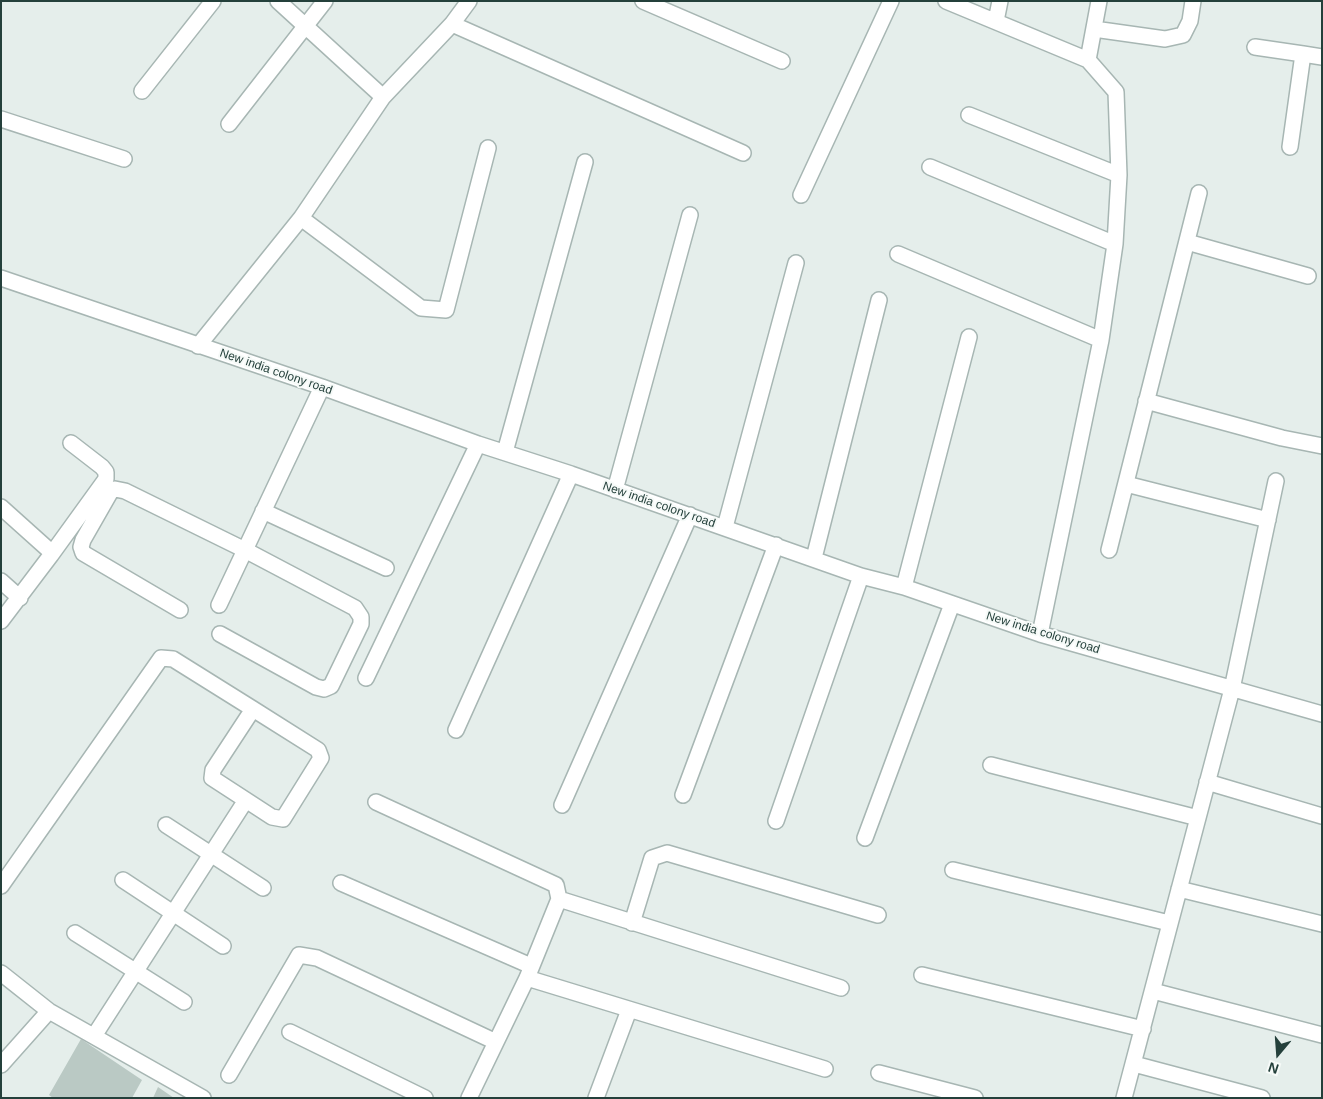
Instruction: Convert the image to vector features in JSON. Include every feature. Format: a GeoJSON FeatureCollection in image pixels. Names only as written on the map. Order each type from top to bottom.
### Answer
{"type":"FeatureCollection","features":[{"type":"Feature","properties":{"kind":"street"},"geometry":{"type":"LineString","coordinates":[[142,91],[213,1]]}},
{"type":"Feature","properties":{"kind":"street"},"geometry":{"type":"LineString","coordinates":[[278,1],[383,97]]}},
{"type":"Feature","properties":{"kind":"street"},"geometry":{"type":"LineString","coordinates":[[229,124],[325,1]]}},
{"type":"Feature","properties":{"kind":"street"},"geometry":{"type":"LineString","coordinates":[[198,346],[301,218],[383,97],[452,24],[469,1]]}},
{"type":"Feature","properties":{"kind":"street"},"geometry":{"type":"LineString","coordinates":[[643,1],[782,61]]}},
{"type":"Feature","properties":{"kind":"street"},"geometry":{"type":"LineString","coordinates":[[801,195],[891,1]]}},
{"type":"Feature","properties":{"kind":"street"},"geometry":{"type":"LineString","coordinates":[[946,1],[1088,60],[1116,92],[1120,175],[1115,244],[1101,340],[1040,634]]}},
{"type":"Feature","properties":{"kind":"street"},"geometry":{"type":"LineString","coordinates":[[996,22],[1000,1]]}},
{"type":"Feature","properties":{"kind":"street"},"geometry":{"type":"LineString","coordinates":[[1088,60],[1099,1]]}},
{"type":"Feature","properties":{"kind":"street"},"geometry":{"type":"LineString","coordinates":[[1094,29],[1165,39],[1183,35],[1190,21],[1193,1]]}},
{"type":"Feature","properties":{"kind":"street"},"geometry":{"type":"LineString","coordinates":[[452,24],[743,153]]}},
{"type":"Feature","properties":{"kind":"street"},"geometry":{"type":"LineString","coordinates":[[1255,47],[1322,57]]}},
{"type":"Feature","properties":{"kind":"street"},"geometry":{"type":"LineString","coordinates":[[1290,147],[1303,54]]}},
{"type":"Feature","properties":{"kind":"street"},"geometry":{"type":"LineString","coordinates":[[969,115],[1120,175]]}},
{"type":"Feature","properties":{"kind":"street"},"geometry":{"type":"LineString","coordinates":[[1,119],[124,159]]}},
{"type":"Feature","properties":{"kind":"street"},"geometry":{"type":"LineString","coordinates":[[301,218],[421,308],[446,310],[488,148]]}},
{"type":"Feature","properties":{"kind":"street"},"geometry":{"type":"LineString","coordinates":[[505,452],[585,162]]}},
{"type":"Feature","properties":{"kind":"street"},"geometry":{"type":"LineString","coordinates":[[930,167],[1115,244]]}},
{"type":"Feature","properties":{"kind":"street"},"geometry":{"type":"LineString","coordinates":[[1109,550],[1199,193]]}},
{"type":"Feature","properties":{"kind":"street"},"geometry":{"type":"LineString","coordinates":[[614,490],[690,215]]}},
{"type":"Feature","properties":{"kind":"street"},"geometry":{"type":"LineString","coordinates":[[1187,242],[1308,276]]}},
{"type":"Feature","properties":{"kind":"street"},"geometry":{"type":"LineString","coordinates":[[898,254],[1101,340]]}},
{"type":"Feature","properties":{"kind":"street"},"geometry":{"type":"LineString","coordinates":[[725,527],[796,263]]}},
{"type":"Feature","properties":{"kind":"street","name":"New india colony road"},"geometry":{"type":"LineString","coordinates":[[1,278],[322,387],[478,444],[725,527],[861,576],[904,588],[1040,634],[1322,714]]}},
{"type":"Feature","properties":{"kind":"street"},"geometry":{"type":"LineString","coordinates":[[814,558],[879,300]]}},
{"type":"Feature","properties":{"kind":"street"},"geometry":{"type":"LineString","coordinates":[[904,588],[969,337]]}},
{"type":"Feature","properties":{"kind":"street"},"geometry":{"type":"LineString","coordinates":[[219,605],[322,387]]}},
{"type":"Feature","properties":{"kind":"street"},"geometry":{"type":"LineString","coordinates":[[1146,402],[1282,438],[1322,446]]}},
{"type":"Feature","properties":{"kind":"street"},"geometry":{"type":"LineString","coordinates":[[1,621],[20,598],[106,479],[106,472],[102,467],[71,443]]}},
{"type":"Feature","properties":{"kind":"street"},"geometry":{"type":"LineString","coordinates":[[366,678],[478,444]]}},
{"type":"Feature","properties":{"kind":"street"},"geometry":{"type":"LineString","coordinates":[[456,730],[571,474]]}},
{"type":"Feature","properties":{"kind":"street"},"geometry":{"type":"LineString","coordinates":[[1124,1098],[1232,688],[1276,481]]}},
{"type":"Feature","properties":{"kind":"street"},"geometry":{"type":"LineString","coordinates":[[1126,484],[1268,520]]}},
{"type":"Feature","properties":{"kind":"street"},"geometry":{"type":"LineString","coordinates":[[180,610],[83,553],[81,547],[83,540],[111,491],[119,488],[125,490],[245,550],[354,608],[362,617],[330,686],[324,689],[220,634]]}},
{"type":"Feature","properties":{"kind":"street"},"geometry":{"type":"LineString","coordinates":[[1,507],[50,551],[51,556]]}},
{"type":"Feature","properties":{"kind":"street"},"geometry":{"type":"LineString","coordinates":[[263,511],[386,568]]}},
{"type":"Feature","properties":{"kind":"street"},"geometry":{"type":"LineString","coordinates":[[562,805],[690,515]]}},
{"type":"Feature","properties":{"kind":"street"},"geometry":{"type":"LineString","coordinates":[[684,795],[776,545]]}},
{"type":"Feature","properties":{"kind":"street"},"geometry":{"type":"LineString","coordinates":[[776,821],[861,576]]}},
{"type":"Feature","properties":{"kind":"street"},"geometry":{"type":"LineString","coordinates":[[1,581],[20,598]]}},
{"type":"Feature","properties":{"kind":"street"},"geometry":{"type":"LineString","coordinates":[[865,838],[952,604]]}},
{"type":"Feature","properties":{"kind":"street"},"geometry":{"type":"LineString","coordinates":[[1,886],[161,658],[174,659],[318,750],[321,758],[283,819],[276,820],[212,778],[212,774],[253,709]]}},
{"type":"Feature","properties":{"kind":"street"},"geometry":{"type":"LineString","coordinates":[[991,765],[1198,818]]}},
{"type":"Feature","properties":{"kind":"street"},"geometry":{"type":"LineString","coordinates":[[1207,782],[1322,816]]}},
{"type":"Feature","properties":{"kind":"street"},"geometry":{"type":"LineString","coordinates":[[94,1036],[246,800]]}},
{"type":"Feature","properties":{"kind":"street"},"geometry":{"type":"LineString","coordinates":[[376,802],[556,885],[559,899],[529,972],[470,1098]]}},
{"type":"Feature","properties":{"kind":"street"},"geometry":{"type":"LineString","coordinates":[[166,825],[263,888]]}},
{"type":"Feature","properties":{"kind":"street"},"geometry":{"type":"LineString","coordinates":[[632,923],[652,858],[667,853],[878,915]]}},
{"type":"Feature","properties":{"kind":"street"},"geometry":{"type":"LineString","coordinates":[[953,870],[1169,923]]}},
{"type":"Feature","properties":{"kind":"street"},"geometry":{"type":"LineString","coordinates":[[123,880],[223,946]]}},
{"type":"Feature","properties":{"kind":"street"},"geometry":{"type":"LineString","coordinates":[[341,882],[529,972],[629,1010],[825,1069]]}},
{"type":"Feature","properties":{"kind":"street"},"geometry":{"type":"LineString","coordinates":[[1179,889],[1322,924]]}},
{"type":"Feature","properties":{"kind":"street"},"geometry":{"type":"LineString","coordinates":[[559,899],[841,988]]}},
{"type":"Feature","properties":{"kind":"street"},"geometry":{"type":"LineString","coordinates":[[75,933],[184,1002]]}},
{"type":"Feature","properties":{"kind":"street"},"geometry":{"type":"LineString","coordinates":[[228,1076],[299,955],[317,958],[496,1042]]}},
{"type":"Feature","properties":{"kind":"street"},"geometry":{"type":"LineString","coordinates":[[1,973],[49,1011],[203,1098]]}},
{"type":"Feature","properties":{"kind":"street"},"geometry":{"type":"LineString","coordinates":[[922,974],[1143,1029]]}},
{"type":"Feature","properties":{"kind":"street"},"geometry":{"type":"LineString","coordinates":[[1153,991],[1322,1035]]}},
{"type":"Feature","properties":{"kind":"street"},"geometry":{"type":"LineString","coordinates":[[596,1098],[629,1010]]}},
{"type":"Feature","properties":{"kind":"street"},"geometry":{"type":"LineString","coordinates":[[1,1065],[49,1011]]}},
{"type":"Feature","properties":{"kind":"street"},"geometry":{"type":"LineString","coordinates":[[290,1032],[425,1098]]}},
{"type":"Feature","properties":{"kind":"street"},"geometry":{"type":"LineString","coordinates":[[1134,1064],[1262,1098]]}},
{"type":"Feature","properties":{"kind":"street"},"geometry":{"type":"LineString","coordinates":[[879,1073],[975,1098]]}},
{"type":"Feature","properties":{"kind":"building"},"geometry":{"type":"Polygon","coordinates":[[[81,1039],[142,1080],[132,1098],[53,1098],[49,1095],[81,1039]]]}},
{"type":"Feature","properties":{"kind":"building"},"geometry":{"type":"Polygon","coordinates":[[[158,1087],[174,1098],[153,1098],[158,1087]]]}}]}
